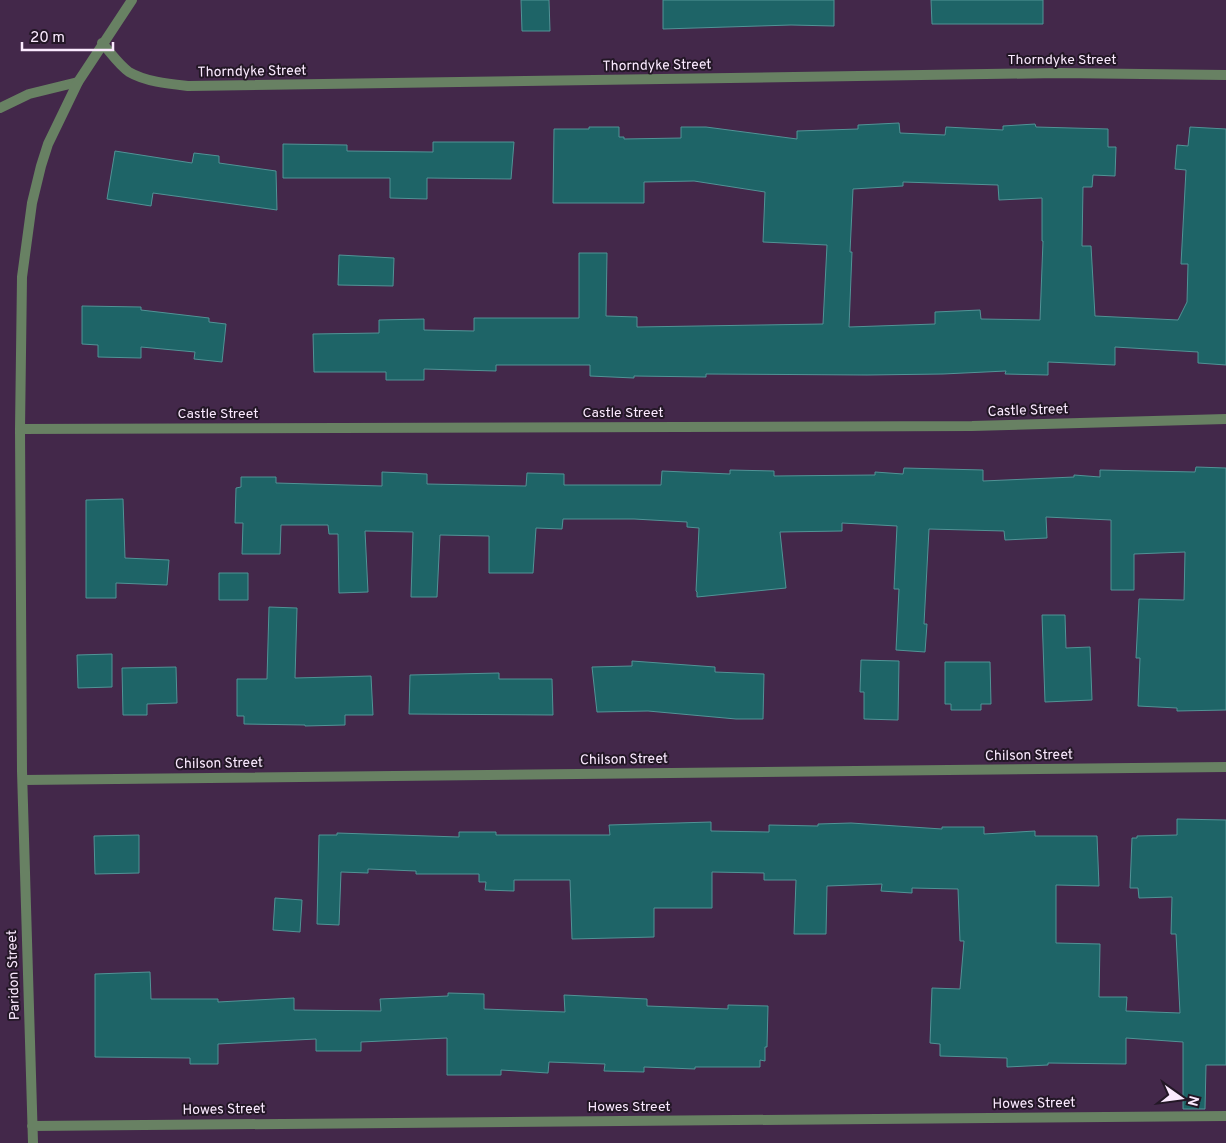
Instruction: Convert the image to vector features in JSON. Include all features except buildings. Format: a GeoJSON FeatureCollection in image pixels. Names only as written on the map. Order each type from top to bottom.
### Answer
{"type":"FeatureCollection","features":[{"type":"Feature","properties":{"kind":"street","name":"Paridon Street"},"geometry":{"type":"LineString","coordinates":[[32,1143],[22,780],[20,429],[22,277],[32,203],[40,166],[48,144],[78,82],[132,0]]}},
{"type":"Feature","properties":{"kind":"street","name":"Thorndyke Street"},"geometry":{"type":"LineString","coordinates":[[102,44],[129,72],[158,82],[189,86],[1059,73],[1226,75]]}},
{"type":"Feature","properties":{"kind":"street"},"geometry":{"type":"LineString","coordinates":[[0,108],[29,94],[78,82]]}},
{"type":"Feature","properties":{"kind":"street","name":"Castle Street"},"geometry":{"type":"LineString","coordinates":[[20,429],[972,426],[1226,419]]}},
{"type":"Feature","properties":{"kind":"street","name":"Chilson Street"},"geometry":{"type":"LineString","coordinates":[[22,780],[1226,767]]}},
{"type":"Feature","properties":{"kind":"street","name":"Howes Street"},"geometry":{"type":"LineString","coordinates":[[32,1126],[1226,1116]]}}]}
